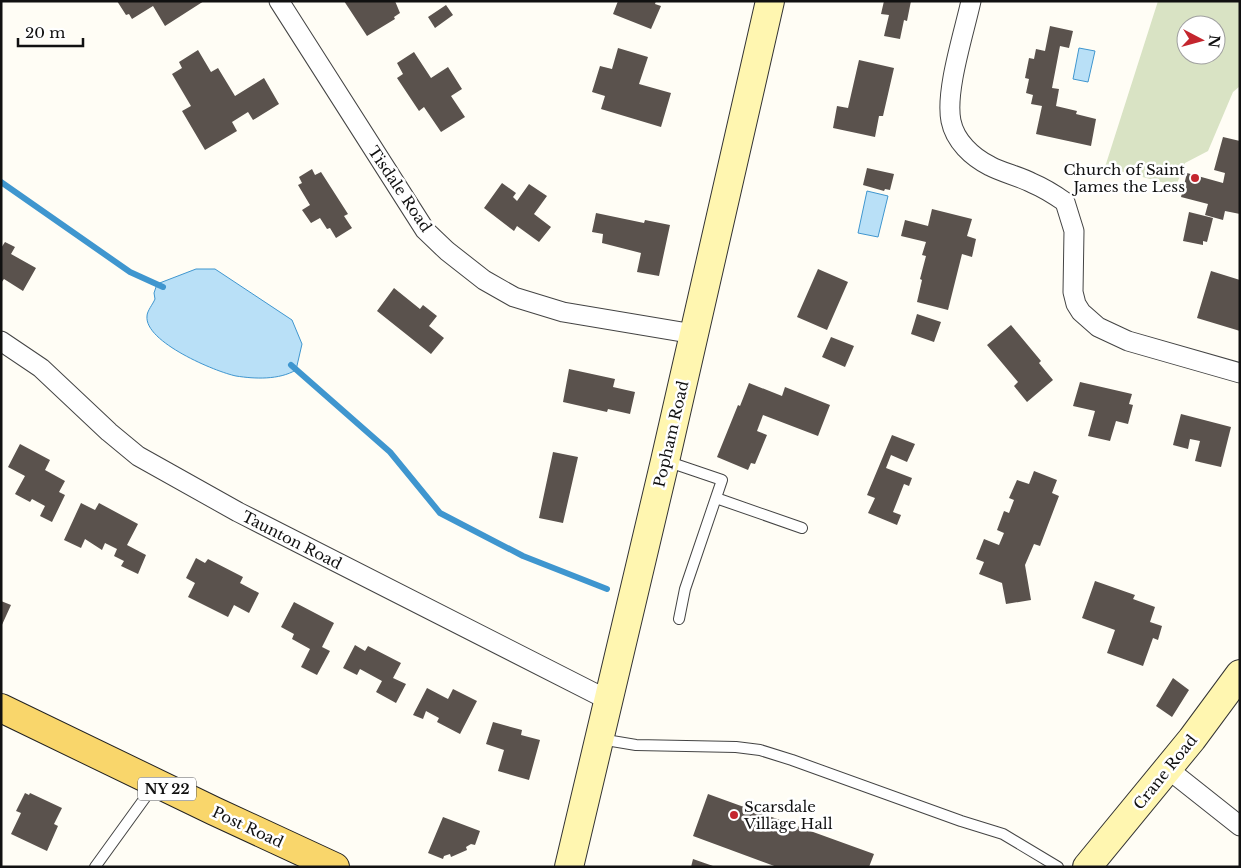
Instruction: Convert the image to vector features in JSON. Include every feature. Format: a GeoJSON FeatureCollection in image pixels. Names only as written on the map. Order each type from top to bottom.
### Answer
{"type":"FeatureCollection","features":[{"type":"Feature","properties":{"kind":"main road","name":"Popham Road"},"geometry":{"type":"LineString","coordinates":[[569,867],[665,461],[770,1]]}},
{"type":"Feature","properties":{"kind":"main road","name":"Crane Road"},"geometry":{"type":"LineString","coordinates":[[1087,867],[1168,769],[1240,674]]}},
{"type":"Feature","properties":{"kind":"main road","name":"Post Road"},"geometry":{"type":"LineString","coordinates":[[1,708],[335,867]]}},
{"type":"Feature","properties":{"kind":"street","name":"Tisdale Road"},"geometry":{"type":"LineString","coordinates":[[279,1],[425,230],[447,251],[484,280],[514,297],[563,312],[694,334]]}},
{"type":"Feature","properties":{"kind":"street"},"geometry":{"type":"LineString","coordinates":[[971,1],[954,76],[950,103],[951,122],[959,139],[974,156],[990,166],[1032,182],[1066,202],[1074,231],[1073,292],[1076,304],[1081,312],[1098,327],[1128,341],[1240,374]]}},
{"type":"Feature","properties":{"kind":"street","name":"Taunton Road"},"geometry":{"type":"LineString","coordinates":[[1,341],[41,368],[109,432],[146,461],[238,512],[608,700]]}},
{"type":"Feature","properties":{"kind":"street"},"geometry":{"type":"LineString","coordinates":[[1168,769],[1240,826]]}},
{"type":"Feature","properties":{"kind":"lane"},"geometry":{"type":"LineString","coordinates":[[665,461],[722,480],[685,589],[679,619]]}},
{"type":"Feature","properties":{"kind":"lane"},"geometry":{"type":"LineString","coordinates":[[716,498],[802,528]]}},
{"type":"Feature","properties":{"kind":"lane"},"geometry":{"type":"LineString","coordinates":[[599,739],[636,745],[736,747],[760,750],[1003,834],[1058,867]]}},
{"type":"Feature","properties":{"kind":"lane"},"geometry":{"type":"LineString","coordinates":[[96,867],[156,783]]}},
{"type":"Feature","properties":{"kind":"green space"},"geometry":{"type":"Polygon","coordinates":[[[1158,1],[1240,1],[1240,86],[1233,92],[1208,151],[1185,163],[1176,186],[1105,167],[1158,1]]]}},
{"type":"Feature","properties":{"kind":"water"},"geometry":{"type":"Polygon","coordinates":[[[1079,48],[1095,51],[1088,82],[1073,79],[1079,48]]]}},
{"type":"Feature","properties":{"kind":"water"},"geometry":{"type":"Polygon","coordinates":[[[867,191],[888,196],[878,237],[858,233],[867,191]]]}},
{"type":"Feature","properties":{"kind":"water"},"geometry":{"type":"Polygon","coordinates":[[[196,269],[215,269],[292,320],[302,344],[296,370],[282,376],[267,378],[236,376],[198,362],[157,336],[149,326],[147,316],[155,299],[154,293],[157,284],[196,269]]]}},
{"type":"Feature","properties":{"kind":"building"},"geometry":{"type":"Polygon","coordinates":[[[117,1],[204,1],[165,26],[153,6],[132,19],[129,14],[126,15],[117,1]]]}},
{"type":"Feature","properties":{"kind":"building"},"geometry":{"type":"Polygon","coordinates":[[[344,1],[395,1],[400,13],[394,17],[395,19],[367,36],[344,1]]]}},
{"type":"Feature","properties":{"kind":"building"},"geometry":{"type":"Polygon","coordinates":[[[618,1],[656,1],[655,4],[661,6],[651,29],[613,14],[618,1]]]}},
{"type":"Feature","properties":{"kind":"building"},"geometry":{"type":"Polygon","coordinates":[[[884,1],[911,1],[907,21],[904,20],[900,39],[884,36],[889,15],[881,14],[884,1]]]}},
{"type":"Feature","properties":{"kind":"building"},"geometry":{"type":"Polygon","coordinates":[[[446,5],[453,15],[435,28],[428,17],[446,5]]]}},
{"type":"Feature","properties":{"kind":"building"},"geometry":{"type":"Polygon","coordinates":[[[1050,26],[1073,31],[1069,48],[1060,46],[1052,88],[1059,89],[1056,106],[1077,111],[1076,114],[1096,119],[1091,146],[1036,134],[1042,106],[1031,104],[1033,95],[1026,93],[1029,79],[1025,78],[1029,58],[1034,59],[1036,49],[1045,51],[1050,26]]]}},
{"type":"Feature","properties":{"kind":"building"},"geometry":{"type":"Polygon","coordinates":[[[618,48],[648,57],[639,84],[671,93],[661,127],[601,109],[605,96],[592,92],[600,66],[612,69],[618,48]]]}},
{"type":"Feature","properties":{"kind":"building"},"geometry":{"type":"Polygon","coordinates":[[[198,50],[211,72],[218,68],[235,96],[264,78],[279,104],[253,120],[248,112],[232,122],[237,131],[205,150],[182,111],[191,106],[172,74],[182,68],[179,62],[198,50]]]}},
{"type":"Feature","properties":{"kind":"building"},"geometry":{"type":"Polygon","coordinates":[[[414,52],[431,78],[448,67],[462,89],[451,96],[465,117],[441,132],[424,107],[419,111],[397,78],[403,74],[397,63],[414,52]]]}},
{"type":"Feature","properties":{"kind":"building"},"geometry":{"type":"Polygon","coordinates":[[[859,60],[894,68],[883,116],[879,116],[875,137],[833,128],[837,106],[848,108],[859,60]]]}},
{"type":"Feature","properties":{"kind":"building","name":"Church of Saint James the Less"},"geometry":{"type":"Polygon","coordinates":[[[1223,137],[1240,141],[1240,214],[1225,211],[1223,220],[1205,215],[1208,204],[1181,197],[1187,173],[1223,183],[1225,173],[1214,170],[1223,137]]]}},
{"type":"Feature","properties":{"kind":"building"},"geometry":{"type":"Polygon","coordinates":[[[867,168],[894,174],[890,190],[885,189],[884,191],[863,185],[867,168]]]}},
{"type":"Feature","properties":{"kind":"building"},"geometry":{"type":"Polygon","coordinates":[[[312,169],[315,175],[321,172],[348,214],[344,216],[352,228],[336,238],[330,228],[327,229],[320,218],[311,223],[302,210],[310,205],[298,185],[302,183],[299,177],[312,169]]]}},
{"type":"Feature","properties":{"kind":"building"},"geometry":{"type":"Polygon","coordinates":[[[502,183],[516,193],[513,197],[517,201],[529,184],[547,196],[534,214],[551,227],[539,242],[517,226],[514,231],[484,208],[502,183]]]}},
{"type":"Feature","properties":{"kind":"building"},"geometry":{"type":"Polygon","coordinates":[[[932,209],[972,219],[967,236],[976,239],[972,257],[962,254],[948,310],[917,302],[926,256],[922,255],[926,242],[901,236],[905,220],[928,226],[932,209]]]}},
{"type":"Feature","properties":{"kind":"building"},"geometry":{"type":"Polygon","coordinates":[[[1189,212],[1213,218],[1207,242],[1203,241],[1203,245],[1183,241],[1189,212]]]}},
{"type":"Feature","properties":{"kind":"building"},"geometry":{"type":"Polygon","coordinates":[[[596,213],[644,223],[645,220],[670,225],[659,276],[637,272],[641,253],[602,243],[603,234],[592,232],[596,213]]]}},
{"type":"Feature","properties":{"kind":"building"},"geometry":{"type":"Polygon","coordinates":[[[5,242],[15,247],[11,254],[36,268],[23,291],[4,279],[1,283],[1,248],[5,242]]]}},
{"type":"Feature","properties":{"kind":"building"},"geometry":{"type":"Polygon","coordinates":[[[818,269],[848,282],[827,330],[797,317],[818,269]]]}},
{"type":"Feature","properties":{"kind":"building"},"geometry":{"type":"Polygon","coordinates":[[[1211,271],[1240,280],[1240,331],[1197,318],[1211,271]]]}},
{"type":"Feature","properties":{"kind":"building"},"geometry":{"type":"Polygon","coordinates":[[[394,288],[420,309],[423,305],[437,316],[429,326],[444,338],[431,354],[377,311],[394,288]]]}},
{"type":"Feature","properties":{"kind":"building"},"geometry":{"type":"Polygon","coordinates":[[[917,314],[941,322],[934,342],[911,334],[917,314]]]}},
{"type":"Feature","properties":{"kind":"building"},"geometry":{"type":"Polygon","coordinates":[[[1011,325],[1041,361],[1039,363],[1053,380],[1027,402],[1014,386],[1018,382],[987,345],[1011,325]]]}},
{"type":"Feature","properties":{"kind":"building"},"geometry":{"type":"Polygon","coordinates":[[[831,337],[854,346],[845,367],[822,357],[831,337]]]}},
{"type":"Feature","properties":{"kind":"building"},"geometry":{"type":"Polygon","coordinates":[[[569,369],[615,379],[613,387],[635,392],[630,414],[608,409],[607,412],[563,402],[569,369]]]}},
{"type":"Feature","properties":{"kind":"building"},"geometry":{"type":"Polygon","coordinates":[[[1080,382],[1132,394],[1129,404],[1133,405],[1128,424],[1116,421],[1110,441],[1088,436],[1095,411],[1073,406],[1080,382]]]}},
{"type":"Feature","properties":{"kind":"building"},"geometry":{"type":"Polygon","coordinates":[[[749,383],[782,396],[785,387],[830,405],[818,436],[763,415],[757,431],[767,435],[755,464],[751,463],[748,470],[717,457],[749,383]]]}},
{"type":"Feature","properties":{"kind":"building"},"geometry":{"type":"Polygon","coordinates":[[[1181,414],[1231,427],[1221,467],[1195,461],[1200,441],[1190,439],[1188,449],[1173,445],[1181,414]]]}},
{"type":"Feature","properties":{"kind":"building"},"geometry":{"type":"Polygon","coordinates":[[[892,435],[915,444],[907,462],[891,455],[886,468],[912,478],[909,486],[904,484],[893,512],[901,515],[897,525],[868,513],[875,498],[867,495],[892,435]]]}},
{"type":"Feature","properties":{"kind":"building"},"geometry":{"type":"Polygon","coordinates":[[[20,444],[50,460],[45,470],[65,481],[59,492],[65,495],[52,522],[40,516],[45,506],[32,499],[30,502],[15,494],[25,476],[8,467],[20,444]]]}},
{"type":"Feature","properties":{"kind":"building"},"geometry":{"type":"Polygon","coordinates":[[[553,452],[578,457],[563,523],[539,518],[553,452]]]}},
{"type":"Feature","properties":{"kind":"building"},"geometry":{"type":"Polygon","coordinates":[[[1034,471],[1057,480],[1052,493],[1059,496],[1040,546],[1034,544],[1025,565],[1031,600],[1006,604],[1002,583],[979,574],[984,562],[976,559],[984,539],[999,545],[1004,533],[997,530],[1004,511],[1009,513],[1014,500],[1009,498],[1017,480],[1029,484],[1034,471]]]}},
{"type":"Feature","properties":{"kind":"building"},"geometry":{"type":"Polygon","coordinates":[[[81,503],[95,510],[99,503],[138,524],[127,545],[146,555],[138,574],[121,566],[124,561],[114,556],[117,549],[105,543],[102,550],[85,539],[81,548],[64,540],[81,503]]]}},
{"type":"Feature","properties":{"kind":"building"},"geometry":{"type":"Polygon","coordinates":[[[196,558],[205,563],[208,559],[243,577],[240,583],[259,593],[249,613],[234,605],[228,617],[188,597],[195,583],[186,578],[196,558]]]}},
{"type":"Feature","properties":{"kind":"building"},"geometry":{"type":"Polygon","coordinates":[[[1095,581],[1135,595],[1133,599],[1155,607],[1150,622],[1162,626],[1158,640],[1153,638],[1143,666],[1107,653],[1115,630],[1082,618],[1095,581]]]}},
{"type":"Feature","properties":{"kind":"building"},"geometry":{"type":"Polygon","coordinates":[[[1,601],[11,605],[1,627],[1,601]]]}},
{"type":"Feature","properties":{"kind":"building"},"geometry":{"type":"Polygon","coordinates":[[[294,602],[334,623],[322,647],[330,651],[317,675],[301,667],[310,649],[292,639],[294,634],[281,627],[294,602]]]}},
{"type":"Feature","properties":{"kind":"building"},"geometry":{"type":"Polygon","coordinates":[[[355,645],[365,651],[368,646],[401,663],[393,678],[406,684],[396,703],[376,692],[382,681],[360,669],[357,675],[343,668],[355,645]]]}},
{"type":"Feature","properties":{"kind":"building"},"geometry":{"type":"Polygon","coordinates":[[[1173,678],[1189,690],[1172,717],[1156,706],[1173,678]]]}},
{"type":"Feature","properties":{"kind":"building"},"geometry":{"type":"Polygon","coordinates":[[[427,688],[448,699],[453,689],[477,701],[460,734],[437,722],[439,718],[426,711],[423,719],[413,715],[427,688]]]}},
{"type":"Feature","properties":{"kind":"building"},"geometry":{"type":"Polygon","coordinates":[[[493,722],[522,730],[521,735],[540,740],[529,780],[498,771],[504,750],[486,744],[493,722]]]}},
{"type":"Feature","properties":{"kind":"building"},"geometry":{"type":"Polygon","coordinates":[[[25,793],[29,795],[30,793],[62,808],[54,824],[58,826],[47,851],[11,834],[21,813],[16,811],[25,793]]]}},
{"type":"Feature","properties":{"kind":"building","name":"Scarsdale Village Hall"},"geometry":{"type":"Polygon","coordinates":[[[708,794],[874,854],[869,867],[777,867],[693,836],[708,794]]]}},
{"type":"Feature","properties":{"kind":"building"},"geometry":{"type":"Polygon","coordinates":[[[443,817],[480,831],[475,845],[471,844],[466,847],[467,850],[451,857],[450,854],[444,856],[443,859],[428,853],[443,817]]]}},
{"type":"Feature","properties":{"kind":"building"},"geometry":{"type":"Polygon","coordinates":[[[693,859],[713,866],[713,867],[691,867],[693,859]]]}},
{"type":"Feature","properties":{"kind":"waterway"},"geometry":{"type":"LineString","coordinates":[[1,182],[130,272],[163,287]]}},
{"type":"Feature","properties":{"kind":"waterway"},"geometry":{"type":"LineString","coordinates":[[291,365],[390,452],[440,513],[523,556],[607,589]]}},
{"type":"Feature","properties":{"kind":"place","name":"Church of Saint James the Less"},"geometry":{"type":"Point","coordinates":[1195,178]}},
{"type":"Feature","properties":{"kind":"place","name":"Scarsdale Village Hall"},"geometry":{"type":"Point","coordinates":[734,815]}}]}
